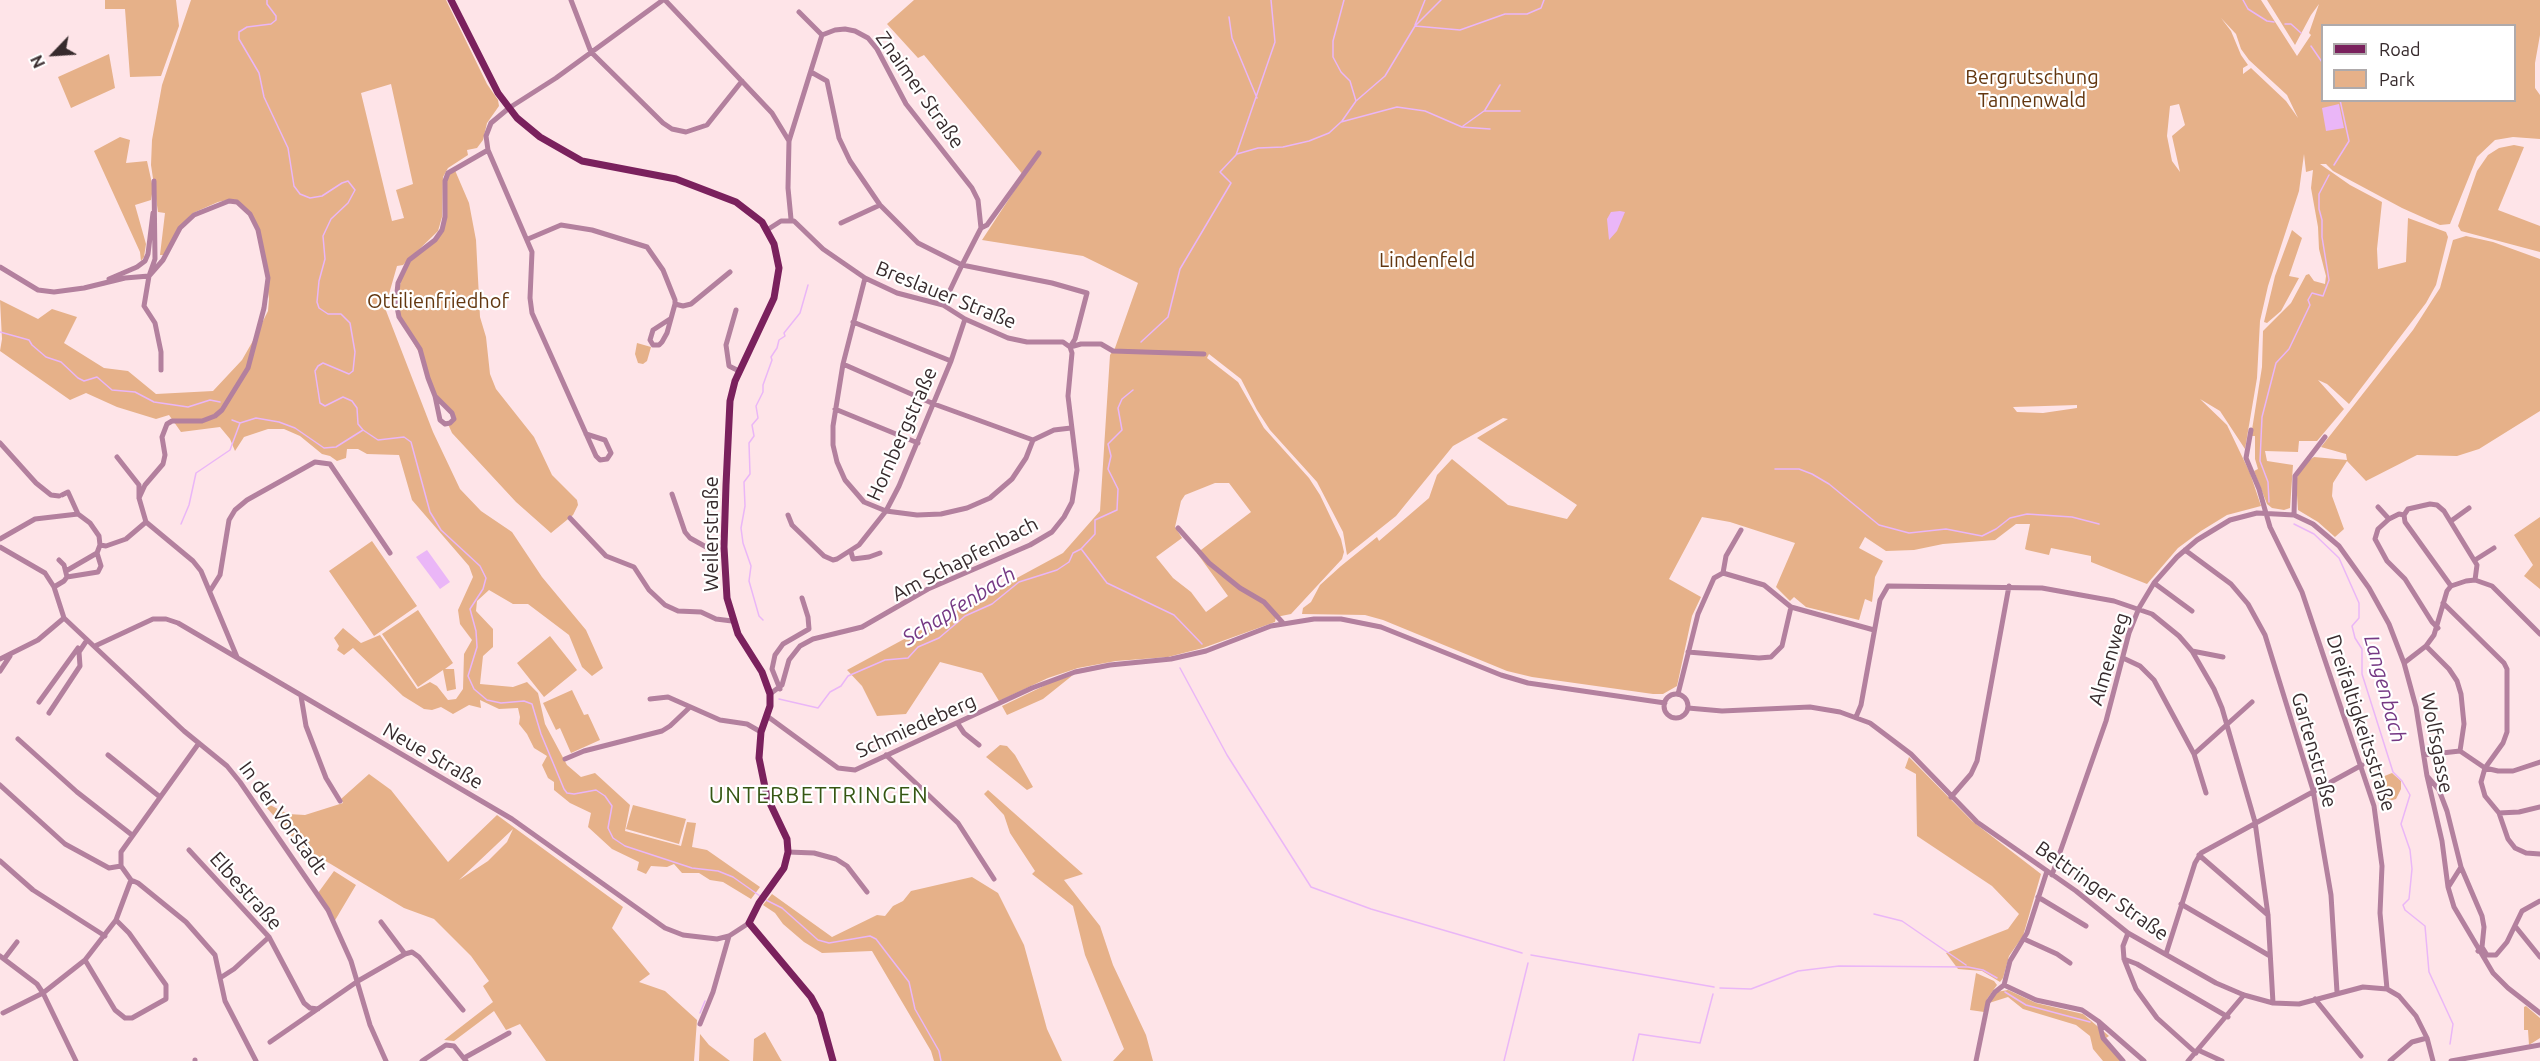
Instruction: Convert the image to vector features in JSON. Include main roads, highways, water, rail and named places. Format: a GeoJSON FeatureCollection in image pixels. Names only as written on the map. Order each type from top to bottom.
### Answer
{"type":"FeatureCollection","features":[{"type":"Feature","properties":{"kind":"main road","name":"Weilerstraße"},"geometry":{"type":"LineString","coordinates":[[451,0],[491,80],[509,108],[540,138],[568,155],[599,166],[654,174],[698,186],[736,202],[755,215],[767,230],[778,256],[778,282],[766,318],[739,371],[730,401],[725,577],[732,621],[762,672],[770,694],[767,716],[761,732],[759,758],[767,797],[786,839],[788,852],[784,868],[766,892],[749,923],[811,997],[819,1014],[833,1061]]}},
{"type":"Feature","properties":{"kind":"waterway"},"geometry":{"type":"LineString","coordinates":[[267,0],[276,20],[271,24],[247,27],[239,32],[239,39],[259,73],[264,97],[288,148],[294,186],[300,194],[310,198],[322,196],[348,181],[355,190],[348,203],[331,219],[323,236],[325,259],[319,281],[317,302],[319,308],[328,314],[341,314],[350,323],[355,352],[353,371],[349,374],[323,363],[318,366],[315,371],[320,403],[325,406],[343,397],[352,401],[357,408],[358,424],[378,440],[404,437],[411,442],[430,512],[441,530],[480,566],[486,578],[483,589],[470,609],[476,631],[477,647],[468,676],[474,689],[487,700],[501,703],[524,701],[532,704],[541,734],[564,789],[567,793],[574,794],[596,790],[605,796],[612,806],[608,828],[613,838],[625,846],[692,868],[718,871],[733,877],[760,896]]}},
{"type":"Feature","properties":{"kind":"waterway","name":"Schapfenbach"},"geometry":{"type":"LineString","coordinates":[[1141,342],[1168,317],[1180,269],[1231,183],[1220,172],[1236,155],[1275,42],[1271,0]]}},
{"type":"Feature","properties":{"kind":"waterway"},"geometry":{"type":"LineString","coordinates":[[1344,0],[1333,41],[1333,57],[1341,72],[1350,81],[1356,101]]}},
{"type":"Feature","properties":{"kind":"waterway"},"geometry":{"type":"LineString","coordinates":[[1415,25],[1425,0]]}},
{"type":"Feature","properties":{"kind":"waterway"},"geometry":{"type":"LineString","coordinates":[[1416,25],[1441,0]]}},
{"type":"Feature","properties":{"kind":"waterway"},"geometry":{"type":"LineString","coordinates":[[1342,121],[1356,101],[1385,76],[1415,26],[1460,30],[1505,14],[1527,14],[1541,8],[1544,0]]}},
{"type":"Feature","properties":{"kind":"waterway","name":"Langenbach"},"geometry":{"type":"LineString","coordinates":[[2243,0],[2248,9],[2267,21],[2274,22]]}},
{"type":"Feature","properties":{"kind":"waterway"},"geometry":{"type":"LineString","coordinates":[[1229,17],[1232,38],[1257,98]]}},
{"type":"Feature","properties":{"kind":"waterway","name":"Langenbach"},"geometry":{"type":"LineString","coordinates":[[2285,24],[2291,24],[2301,33]]}},
{"type":"Feature","properties":{"kind":"waterway","name":"Langenbach"},"geometry":{"type":"LineString","coordinates":[[2311,46],[2321,61]]}},
{"type":"Feature","properties":{"kind":"waterway"},"geometry":{"type":"LineString","coordinates":[[1485,110],[1500,85]]}},
{"type":"Feature","properties":{"kind":"waterway","name":"Langenbach"},"geometry":{"type":"LineString","coordinates":[[2334,165],[2349,141],[2340,102]]}},
{"type":"Feature","properties":{"kind":"waterway"},"geometry":{"type":"LineString","coordinates":[[1237,154],[1258,148],[1283,147],[1309,141],[1329,133],[1341,122],[1397,107],[1425,111],[1462,127],[1490,129]]}},
{"type":"Feature","properties":{"kind":"waterway"},"geometry":{"type":"LineString","coordinates":[[1463,126],[1484,111],[1520,111]]}},
{"type":"Feature","properties":{"kind":"waterway","name":"Langenbach"},"geometry":{"type":"LineString","coordinates":[[2269,502],[2268,482],[2260,461],[2262,417],[2276,363],[2289,349],[2310,305],[2308,300],[2312,293],[2323,296],[2329,280],[2319,209],[2319,194],[2329,175]]}},
{"type":"Feature","properties":{"kind":"waterway"},"geometry":{"type":"LineString","coordinates":[[763,620],[759,616],[749,581],[751,566],[743,543],[741,528],[745,506],[744,482],[750,474],[749,443],[754,436],[752,425],[758,418],[756,406],[763,392],[771,357],[779,340],[785,336],[784,333],[800,313],[808,285]]}},
{"type":"Feature","properties":{"kind":"waterway"},"geometry":{"type":"LineString","coordinates":[[0,332],[29,340],[46,357],[61,362],[78,378],[84,381],[97,377],[112,390],[135,392],[154,402],[188,407],[210,400],[220,402]]}},
{"type":"Feature","properties":{"kind":"waterway","name":"Schapfenbach"},"geometry":{"type":"LineString","coordinates":[[779,699],[818,708],[830,692],[841,686],[848,676],[885,660],[908,658],[918,647],[939,638],[965,616],[992,604],[1019,582],[1057,570],[1069,562],[1073,553],[1081,549],[1095,534],[1095,520],[1117,510],[1118,489],[1108,469],[1111,456],[1108,444],[1122,430],[1118,408],[1122,399],[1133,390]]}},
{"type":"Feature","properties":{"kind":"waterway"},"geometry":{"type":"LineString","coordinates":[[232,420],[240,423],[256,418],[279,422],[295,428],[324,448],[336,447],[363,430]]}},
{"type":"Feature","properties":{"kind":"waterway"},"geometry":{"type":"LineString","coordinates":[[181,524],[189,505],[196,473],[230,450],[240,423]]}},
{"type":"Feature","properties":{"kind":"waterway"},"geometry":{"type":"LineString","coordinates":[[1775,469],[1799,469],[1812,474],[1829,484],[1879,525],[1909,533],[1946,529],[1982,536],[2010,518],[2027,514],[2072,517],[2099,524]]}},
{"type":"Feature","properties":{"kind":"waterway","name":"Langenbach"},"geometry":{"type":"LineString","coordinates":[[2294,524],[2314,534],[2339,558],[2359,603],[2359,618],[2352,626],[2355,638],[2362,649],[2362,674],[2393,772],[2402,781],[2410,795],[2401,824],[2410,850],[2412,869],[2409,899],[2403,905],[2405,910],[2425,926],[2429,972],[2453,1024],[2450,1044]]}},
{"type":"Feature","properties":{"kind":"waterway"},"geometry":{"type":"LineString","coordinates":[[1082,550],[1107,583],[1174,615],[1202,644]]}},
{"type":"Feature","properties":{"kind":"waterway"},"geometry":{"type":"LineString","coordinates":[[1180,668],[1227,755],[1311,887],[1371,909],[1522,953]]}},
{"type":"Feature","properties":{"kind":"waterway"},"geometry":{"type":"LineString","coordinates":[[766,900],[782,908],[818,940],[829,943],[870,936],[876,939],[909,982],[915,1009],[939,1051],[941,1061]]}},
{"type":"Feature","properties":{"kind":"waterway"},"geometry":{"type":"LineString","coordinates":[[1874,914],[1902,921],[1966,965]]}},
{"type":"Feature","properties":{"kind":"waterway"},"geometry":{"type":"LineString","coordinates":[[1531,955],[1714,987]]}},
{"type":"Feature","properties":{"kind":"waterway"},"geometry":{"type":"LineString","coordinates":[[1504,1061],[1528,963]]}},
{"type":"Feature","properties":{"kind":"waterway"},"geometry":{"type":"LineString","coordinates":[[1720,988],[1751,989],[1798,971],[1839,966],[1968,967],[1983,970],[1997,978]]}},
{"type":"Feature","properties":{"kind":"waterway"},"geometry":{"type":"LineString","coordinates":[[2005,992],[2026,1005],[2090,1022]]}},
{"type":"Feature","properties":{"kind":"waterway"},"geometry":{"type":"LineString","coordinates":[[1633,1061],[1639,1034],[1700,1043],[1713,994]]}},
{"type":"Feature","properties":{"kind":"waterway"},"geometry":{"type":"LineString","coordinates":[[700,1013],[705,1001]]}},
{"type":"Feature","properties":{"kind":"district","name":"UNTERBETTRINGEN"},"geometry":{"type":"Point","coordinates":[819,796]}},
{"type":"Feature","properties":{"kind":"park label","name":"Bergrutschung Tannenwald"},"geometry":{"type":"Point","coordinates":[2032,88]}},
{"type":"Feature","properties":{"kind":"park label","name":"Lindenfeld"},"geometry":{"type":"Point","coordinates":[1427,260]}},
{"type":"Feature","properties":{"kind":"park label","name":"Ottilienfriedhof"},"geometry":{"type":"Point","coordinates":[438,301]}}]}
